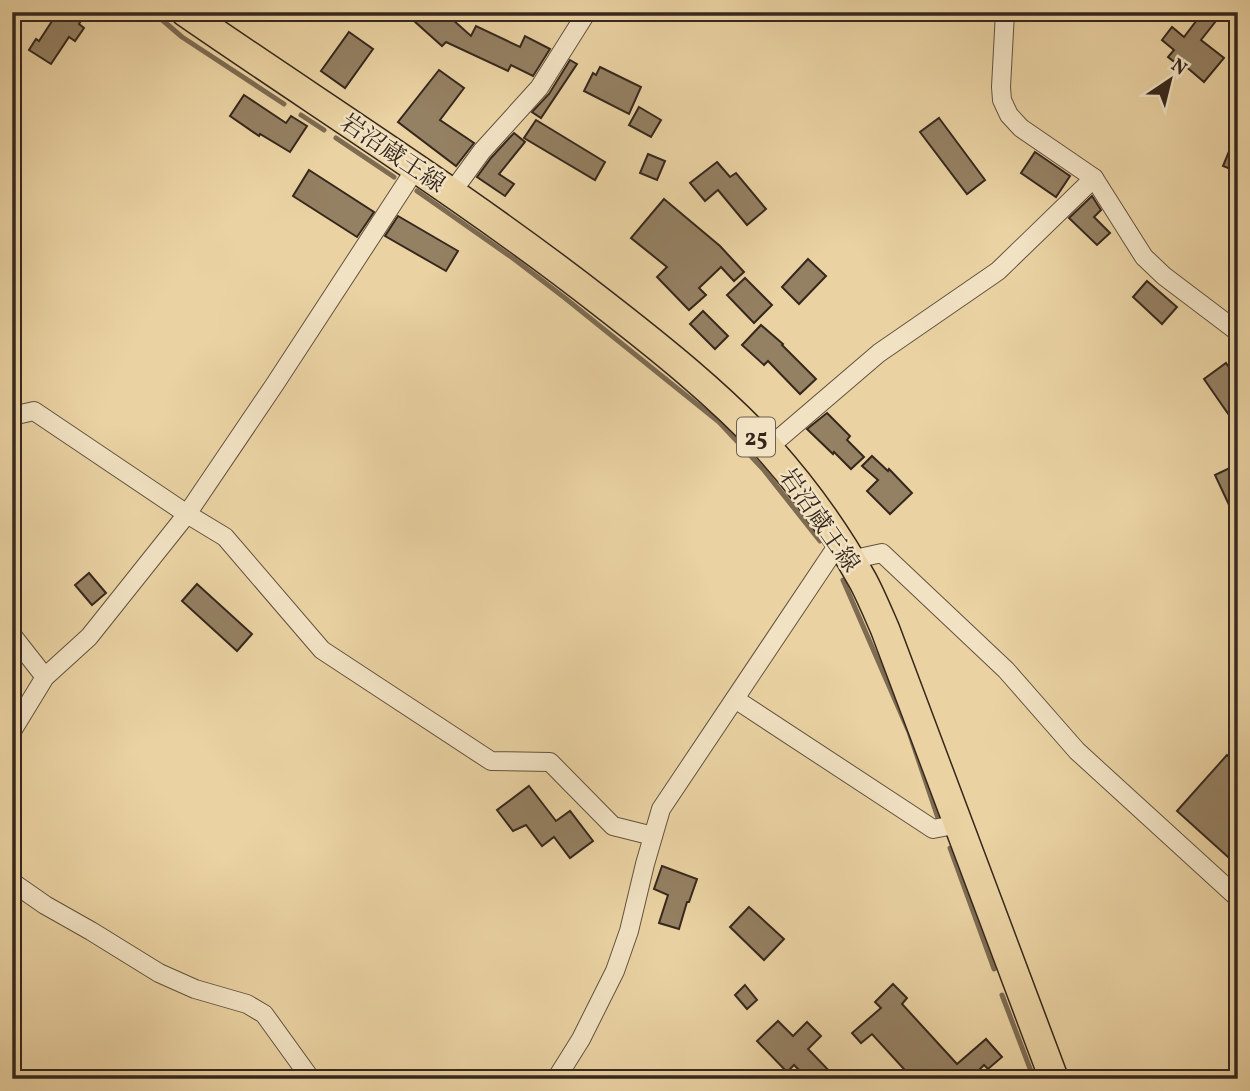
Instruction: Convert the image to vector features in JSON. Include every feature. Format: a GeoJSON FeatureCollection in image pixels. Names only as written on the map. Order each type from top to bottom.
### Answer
{"type":"FeatureCollection","features":[{"type":"Feature","properties":{"kind":"main road","name":"岩沼蔵王線"},"geometry":{"type":"LineString","coordinates":[[185,12],[551,262],[714,396],[768,448],[807,495],[864,583],[885,629],[1054,1079]]}},
{"type":"Feature","properties":{"kind":"street"},"geometry":{"type":"LineString","coordinates":[[452,192],[482,151],[539,88],[587,12]]}},
{"type":"Feature","properties":{"kind":"street"},"geometry":{"type":"LineString","coordinates":[[1005,12],[1001,87],[1002,100],[1009,116],[1021,128],[1094,178],[1144,257],[1164,276],[1238,332]]}},
{"type":"Feature","properties":{"kind":"street"},"geometry":{"type":"LineString","coordinates":[[12,731],[45,677],[89,636],[187,513],[416,168]]}},
{"type":"Feature","properties":{"kind":"street"},"geometry":{"type":"LineString","coordinates":[[768,448],[879,353],[998,271],[1094,178]]}},
{"type":"Feature","properties":{"kind":"street"},"geometry":{"type":"LineString","coordinates":[[12,416],[34,411],[225,537],[322,650],[491,761],[550,762],[613,826],[653,836]]}},
{"type":"Feature","properties":{"kind":"street"},"geometry":{"type":"LineString","coordinates":[[555,1079],[581,1040],[615,971],[629,931],[661,809],[735,699],[845,552],[882,553],[1006,670],[1076,751],[1238,898]]}},
{"type":"Feature","properties":{"kind":"street"},"geometry":{"type":"LineString","coordinates":[[12,635],[45,677]]}},
{"type":"Feature","properties":{"kind":"street"},"geometry":{"type":"LineString","coordinates":[[735,699],[933,829],[959,824]]}},
{"type":"Feature","properties":{"kind":"street"},"geometry":{"type":"LineString","coordinates":[[12,882],[45,905],[159,973],[195,989],[247,1004],[264,1014],[311,1079]]}},
{"type":"Feature","properties":{"kind":"building"},"geometry":{"type":"Polygon","coordinates":[[[58,12],[86,12],[79,24],[84,28],[75,41],[69,37],[51,64],[29,50],[36,39],[39,41],[58,12]]]}},
{"type":"Feature","properties":{"kind":"building"},"geometry":{"type":"Polygon","coordinates":[[[404,12],[444,12],[471,36],[476,26],[520,47],[525,36],[550,49],[533,76],[511,65],[508,71],[446,42],[442,46],[404,12]]]}},
{"type":"Feature","properties":{"kind":"building"},"geometry":{"type":"Polygon","coordinates":[[[1203,12],[1223,12],[1201,40],[1224,58],[1204,82],[1183,64],[1181,67],[1168,57],[1174,50],[1162,40],[1172,27],[1184,37],[1203,12]]]}},
{"type":"Feature","properties":{"kind":"building"},"geometry":{"type":"Polygon","coordinates":[[[349,32],[373,49],[345,88],[321,71],[349,32]]]}},
{"type":"Feature","properties":{"kind":"building"},"geometry":{"type":"Polygon","coordinates":[[[570,60],[577,64],[541,118],[532,112],[549,94],[570,60]]]}},
{"type":"Feature","properties":{"kind":"building"},"geometry":{"type":"Polygon","coordinates":[[[600,67],[641,87],[629,114],[584,91],[593,73],[596,75],[600,67]]]}},
{"type":"Feature","properties":{"kind":"building"},"geometry":{"type":"Polygon","coordinates":[[[439,70],[464,88],[440,120],[474,143],[456,166],[398,122],[439,70]]]}},
{"type":"Feature","properties":{"kind":"building"},"geometry":{"type":"Polygon","coordinates":[[[244,95],[286,123],[291,116],[307,126],[290,152],[260,134],[259,136],[230,116],[244,95]]]}},
{"type":"Feature","properties":{"kind":"building"},"geometry":{"type":"Polygon","coordinates":[[[639,107],[661,120],[651,137],[629,125],[639,107]]]}},
{"type":"Feature","properties":{"kind":"building"},"geometry":{"type":"Polygon","coordinates":[[[939,118],[985,180],[967,194],[920,132],[939,118]]]}},
{"type":"Feature","properties":{"kind":"building"},"geometry":{"type":"Polygon","coordinates":[[[536,120],[605,162],[595,180],[524,138],[536,120]]]}},
{"type":"Feature","properties":{"kind":"building"},"geometry":{"type":"Polygon","coordinates":[[[1238,132],[1238,172],[1223,166],[1238,132]]]}},
{"type":"Feature","properties":{"kind":"building"},"geometry":{"type":"Polygon","coordinates":[[[514,133],[525,142],[499,174],[514,184],[505,196],[477,177],[514,133]]]}},
{"type":"Feature","properties":{"kind":"building"},"geometry":{"type":"Polygon","coordinates":[[[1035,152],[1070,176],[1056,197],[1021,173],[1035,152]]]}},
{"type":"Feature","properties":{"kind":"building"},"geometry":{"type":"Polygon","coordinates":[[[648,154],[665,161],[657,180],[640,173],[648,154]]]}},
{"type":"Feature","properties":{"kind":"building"},"geometry":{"type":"Polygon","coordinates":[[[717,162],[730,177],[736,173],[766,209],[747,225],[718,190],[705,201],[690,183],[717,162]]]}},
{"type":"Feature","properties":{"kind":"building"},"geometry":{"type":"Polygon","coordinates":[[[309,170],[374,212],[357,237],[293,196],[309,170]]]}},
{"type":"Feature","properties":{"kind":"building"},"geometry":{"type":"Polygon","coordinates":[[[1092,196],[1101,210],[1094,217],[1110,233],[1097,245],[1069,218],[1092,196]]]}},
{"type":"Feature","properties":{"kind":"building"},"geometry":{"type":"Polygon","coordinates":[[[664,199],[720,246],[744,272],[734,281],[721,267],[699,288],[706,295],[689,310],[657,277],[667,267],[631,238],[664,199]]]}},
{"type":"Feature","properties":{"kind":"building"},"geometry":{"type":"Polygon","coordinates":[[[398,216],[458,251],[446,271],[385,236],[398,216]]]}},
{"type":"Feature","properties":{"kind":"building"},"geometry":{"type":"Polygon","coordinates":[[[808,259],[826,276],[799,304],[782,287],[808,259]]]}},
{"type":"Feature","properties":{"kind":"building"},"geometry":{"type":"Polygon","coordinates":[[[745,278],[772,305],[754,323],[727,295],[745,278]]]}},
{"type":"Feature","properties":{"kind":"building"},"geometry":{"type":"Polygon","coordinates":[[[1147,281],[1177,307],[1162,324],[1133,297],[1147,281]]]}},
{"type":"Feature","properties":{"kind":"building"},"geometry":{"type":"Polygon","coordinates":[[[703,311],[728,336],[715,349],[690,324],[703,311]]]}},
{"type":"Feature","properties":{"kind":"building"},"geometry":{"type":"Polygon","coordinates":[[[761,325],[816,379],[800,394],[768,361],[764,365],[742,345],[761,325]]]}},
{"type":"Feature","properties":{"kind":"building"},"geometry":{"type":"Polygon","coordinates":[[[1226,363],[1238,380],[1238,428],[1204,379],[1226,363]]]}},
{"type":"Feature","properties":{"kind":"building"},"geometry":{"type":"Polygon","coordinates":[[[827,413],[850,436],[847,440],[864,457],[851,469],[807,429],[827,413]]]}},
{"type":"Feature","properties":{"kind":"building"},"geometry":{"type":"Polygon","coordinates":[[[872,456],[912,493],[890,514],[867,491],[878,480],[862,466],[872,456]]]}},
{"type":"Feature","properties":{"kind":"building"},"geometry":{"type":"Polygon","coordinates":[[[1238,464],[1238,524],[1215,475],[1238,464]]]}},
{"type":"Feature","properties":{"kind":"building"},"geometry":{"type":"Polygon","coordinates":[[[89,573],[106,593],[92,605],[75,585],[89,573]]]}},
{"type":"Feature","properties":{"kind":"building"},"geometry":{"type":"Polygon","coordinates":[[[197,584],[252,634],[237,651],[182,601],[197,584]]]}},
{"type":"Feature","properties":{"kind":"building"},"geometry":{"type":"Polygon","coordinates":[[[1227,755],[1238,765],[1238,866],[1177,811],[1227,755]]]}},
{"type":"Feature","properties":{"kind":"building"},"geometry":{"type":"Polygon","coordinates":[[[529,786],[556,821],[570,811],[593,841],[570,858],[554,837],[542,846],[526,825],[513,831],[497,810],[529,786]]]}},
{"type":"Feature","properties":{"kind":"building"},"geometry":{"type":"Polygon","coordinates":[[[662,866],[697,879],[679,929],[659,923],[668,895],[654,889],[662,866]]]}},
{"type":"Feature","properties":{"kind":"building"},"geometry":{"type":"Polygon","coordinates":[[[749,907],[784,939],[764,960],[730,927],[749,907]]]}},
{"type":"Feature","properties":{"kind":"building"},"geometry":{"type":"Polygon","coordinates":[[[893,984],[907,998],[902,1004],[957,1064],[986,1039],[1002,1057],[988,1069],[984,1065],[970,1079],[913,1079],[872,1034],[861,1043],[852,1033],[881,1008],[875,1002],[893,984]]]}},
{"type":"Feature","properties":{"kind":"building"},"geometry":{"type":"Polygon","coordinates":[[[745,985],[757,1000],[747,1009],[735,995],[745,985]]]}},
{"type":"Feature","properties":{"kind":"building"},"geometry":{"type":"Polygon","coordinates":[[[778,1021],[793,1036],[807,1022],[821,1036],[808,1049],[837,1079],[808,1079],[794,1065],[787,1072],[757,1041],[778,1021]]]}},
{"type":"Feature","properties":{"kind":"waterway"},"geometry":{"type":"LineString","coordinates":[[153,12],[182,37],[284,104]]}},
{"type":"Feature","properties":{"kind":"waterway"},"geometry":{"type":"LineString","coordinates":[[301,115],[324,130]]}},
{"type":"Feature","properties":{"kind":"waterway"},"geometry":{"type":"LineString","coordinates":[[336,138],[394,177]]}},
{"type":"Feature","properties":{"kind":"waterway"},"geometry":{"type":"LineString","coordinates":[[417,191],[565,298],[719,422],[763,469],[820,541]]}},
{"type":"Feature","properties":{"kind":"waterway"},"geometry":{"type":"LineString","coordinates":[[843,580],[909,732],[938,818]]}},
{"type":"Feature","properties":{"kind":"waterway"},"geometry":{"type":"LineString","coordinates":[[950,848],[994,969]]}},
{"type":"Feature","properties":{"kind":"waterway"},"geometry":{"type":"LineString","coordinates":[[1002,995],[1034,1079]]}}]}
